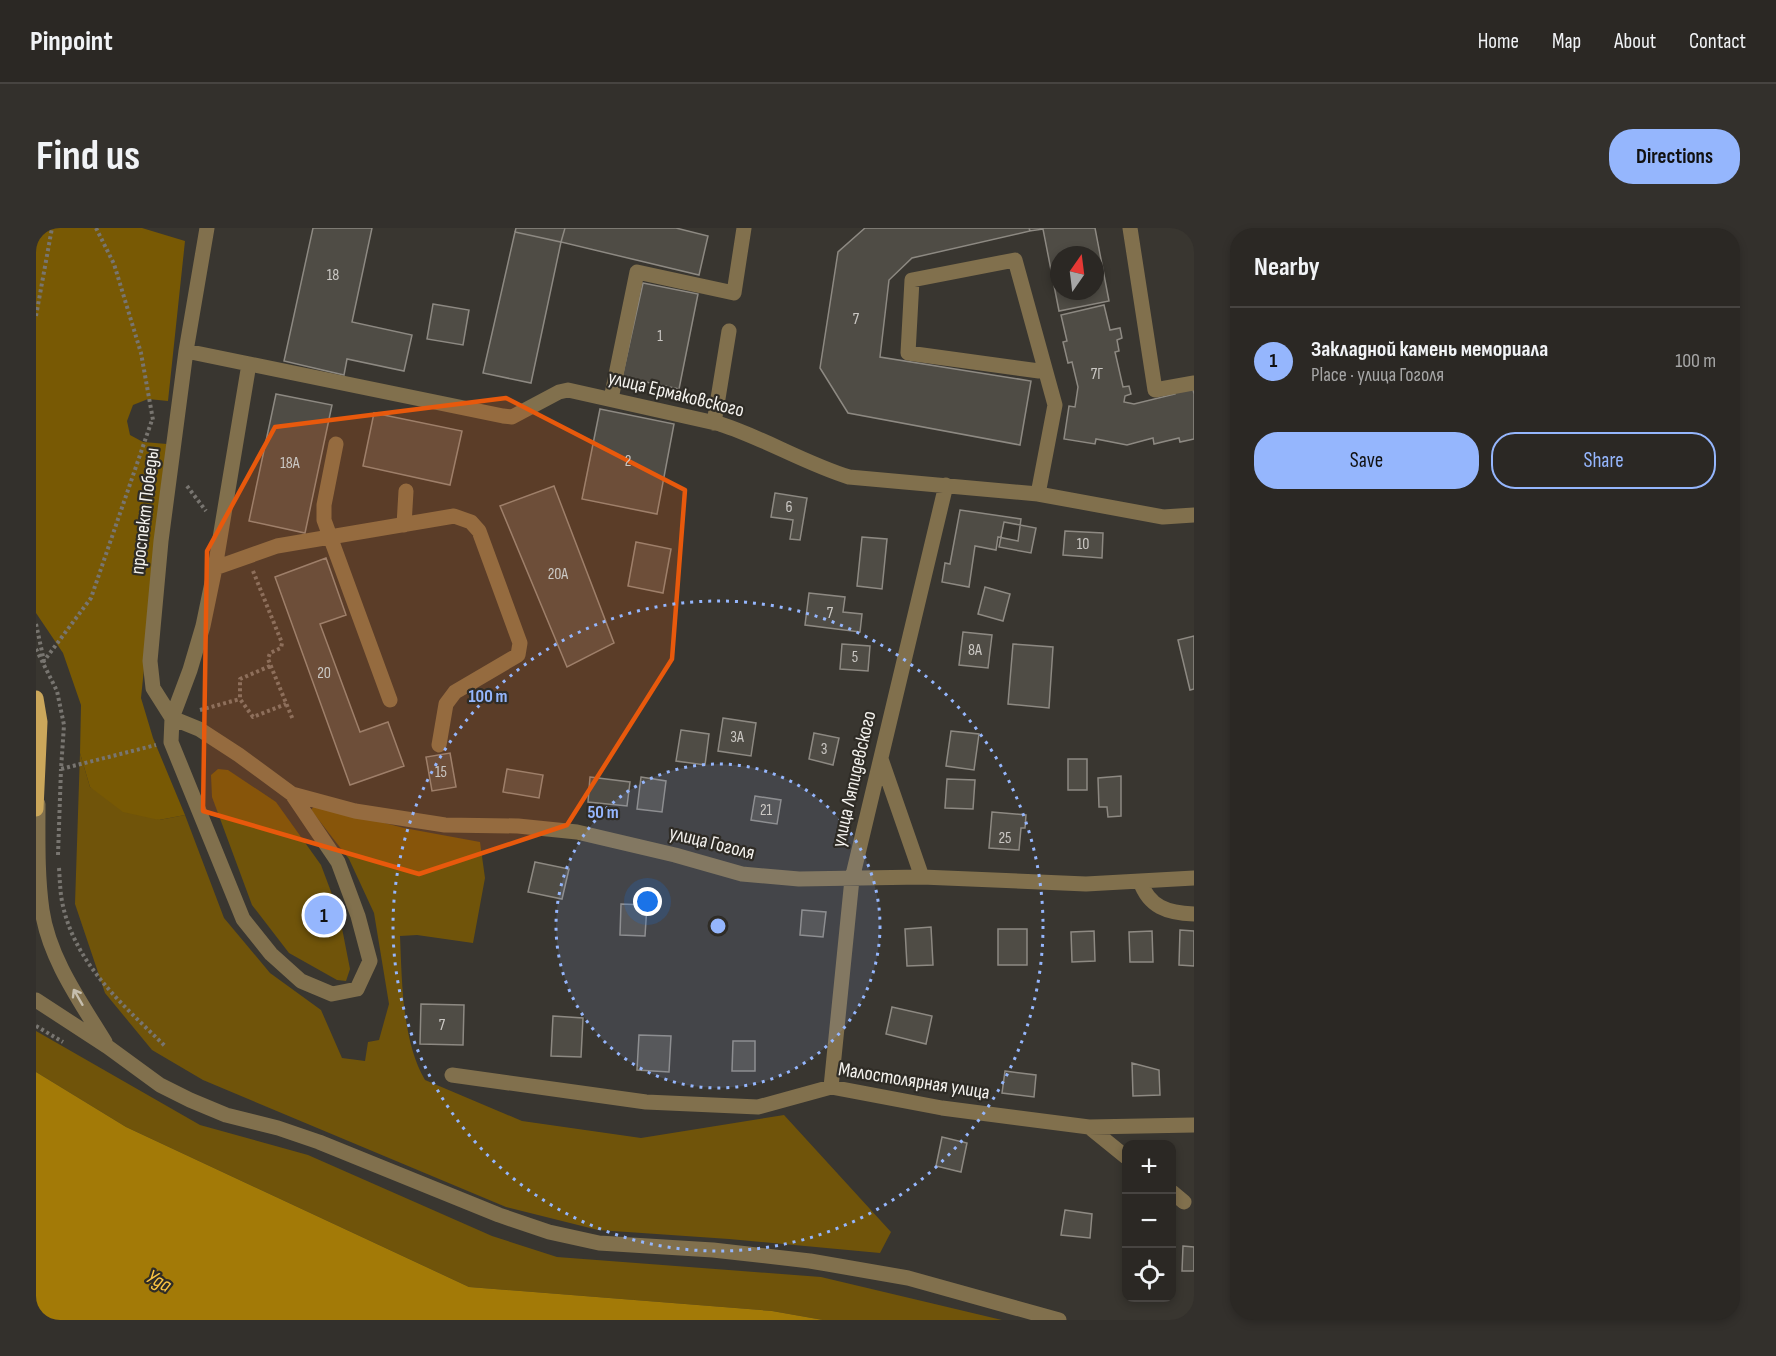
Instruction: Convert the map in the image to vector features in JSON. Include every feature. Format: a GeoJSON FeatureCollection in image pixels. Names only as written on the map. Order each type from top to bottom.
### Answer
{"type":"FeatureCollection","features":[{"type":"Feature","properties":{"kind":"main road"},"geometry":{"type":"LineString","coordinates":[[36,698],[40,722],[37,806]]}},
{"type":"Feature","properties":{"kind":"street","name":"проспект Победы"},"geometry":{"type":"LineString","coordinates":[[172,718],[153,688],[150,661],[160,541],[186,351],[207,228]]}},
{"type":"Feature","properties":{"kind":"street"},"geometry":{"type":"LineString","coordinates":[[611,399],[637,272],[734,293],[744,228]]}},
{"type":"Feature","properties":{"kind":"street"},"geometry":{"type":"LineString","coordinates":[[1130,228],[1155,390],[1194,383]]}},
{"type":"Feature","properties":{"kind":"street"},"geometry":{"type":"LineString","coordinates":[[1038,494],[1055,405],[1015,260],[912,280],[908,353],[1039,371]]}},
{"type":"Feature","properties":{"kind":"street"},"geometry":{"type":"LineString","coordinates":[[714,423],[729,331]]}},
{"type":"Feature","properties":{"kind":"street","name":"улица Ермаковского"},"geometry":{"type":"LineString","coordinates":[[186,351],[512,417],[559,392],[568,390],[731,428],[826,470],[849,477],[1038,494],[1163,517],[1194,515]]}},
{"type":"Feature","properties":{"kind":"street"},"geometry":{"type":"LineString","coordinates":[[249,364],[215,568],[190,670],[172,718],[171,742],[243,919],[271,954],[301,981],[332,994],[357,989],[370,961],[358,916],[338,862],[292,794]]}},
{"type":"Feature","properties":{"kind":"street"},"geometry":{"type":"LineString","coordinates":[[336,444],[324,505],[324,520],[390,700]]}},
{"type":"Feature","properties":{"kind":"street","name":"улица Ляпидевского"},"geometry":{"type":"LineString","coordinates":[[831,1087],[852,879],[946,485]]}},
{"type":"Feature","properties":{"kind":"street"},"geometry":{"type":"LineString","coordinates":[[404,525],[406,491]]}},
{"type":"Feature","properties":{"kind":"street"},"geometry":{"type":"LineString","coordinates":[[215,568],[277,546],[454,516],[471,522],[479,531],[520,643],[518,655],[455,692],[446,704],[439,745]]}},
{"type":"Feature","properties":{"kind":"street","name":"улица Гоголя"},"geometry":{"type":"LineString","coordinates":[[172,718],[199,729],[292,794],[355,811],[445,825],[518,826],[577,832],[675,855],[742,874],[799,879],[922,878],[1086,884],[1194,878]]}},
{"type":"Feature","properties":{"kind":"street"},"geometry":{"type":"LineString","coordinates":[[880,758],[922,878]]}},
{"type":"Feature","properties":{"kind":"street"},"geometry":{"type":"LineString","coordinates":[[37,806],[42,911],[53,949],[76,995],[108,1047]]}},
{"type":"Feature","properties":{"kind":"street"},"geometry":{"type":"LineString","coordinates":[[1140,881],[1144,893],[1160,908],[1194,914]]}},
{"type":"Feature","properties":{"kind":"street"},"geometry":{"type":"LineString","coordinates":[[36,1003],[108,1047],[160,1085],[190,1100],[226,1115],[278,1128],[319,1142],[500,1215],[549,1232],[599,1244],[713,1250],[810,1261],[908,1278],[1059,1320]]}},
{"type":"Feature","properties":{"kind":"street","name":"Малостолярная улица"},"geometry":{"type":"LineString","coordinates":[[452,1075],[646,1102],[758,1107],[831,1087],[942,1108],[1089,1127],[1194,1125]]}},
{"type":"Feature","properties":{"kind":"street"},"geometry":{"type":"LineString","coordinates":[[1089,1127],[1122,1153]]}},
{"type":"Feature","properties":{"kind":"street"},"geometry":{"type":"LineString","coordinates":[[1174,1194],[1184,1202]]}},
{"type":"Feature","properties":{"kind":"path"},"geometry":{"type":"LineString","coordinates":[[36,316],[52,228]]}},
{"type":"Feature","properties":{"kind":"path"},"geometry":{"type":"LineString","coordinates":[[44,661],[91,598],[152,420],[141,353],[114,264],[96,228]]}},
{"type":"Feature","properties":{"kind":"path"},"geometry":{"type":"LineString","coordinates":[[152,420],[177,426]]}},
{"type":"Feature","properties":{"kind":"path"},"geometry":{"type":"LineString","coordinates":[[184,483],[221,530]]}},
{"type":"Feature","properties":{"kind":"path"},"geometry":{"type":"LineString","coordinates":[[248,556],[282,643],[280,648],[270,653],[268,659],[293,720]]}},
{"type":"Feature","properties":{"kind":"path"},"geometry":{"type":"LineString","coordinates":[[36,624],[44,661]]}},
{"type":"Feature","properties":{"kind":"path"},"geometry":{"type":"LineString","coordinates":[[36,648],[57,691],[64,725],[58,861],[63,906],[73,938],[85,962],[122,1004],[166,1047]]}},
{"type":"Feature","properties":{"kind":"path"},"geometry":{"type":"LineString","coordinates":[[270,666],[240,679],[240,699],[253,717],[286,704]]}},
{"type":"Feature","properties":{"kind":"path"},"geometry":{"type":"LineString","coordinates":[[172,718],[240,699]]}},
{"type":"Feature","properties":{"kind":"path"},"geometry":{"type":"LineString","coordinates":[[61,769],[171,742]]}},
{"type":"Feature","properties":{"kind":"highlighted area"},"geometry":{"type":"Polygon","coordinates":[[[506,398],[685,490],[672,659],[567,825],[419,874],[203,811],[207,551],[275,427],[506,398]]]}},
{"type":"Feature","properties":{"kind":"shaded area"},"geometry":{"type":"Polygon","coordinates":[[[36,228],[142,228],[185,241],[168,401],[148,399],[133,405],[127,421],[130,435],[143,442],[167,444],[141,698],[153,738],[185,815],[159,820],[123,812],[90,787],[80,753],[81,705],[63,653],[36,613],[36,228]]]}},
{"type":"Feature","properties":{"kind":"shaded area"},"geometry":{"type":"Polygon","coordinates":[[[80,753],[90,787],[159,820],[185,815],[224,918],[270,973],[321,1010],[342,1058],[365,1061],[368,1042],[379,1040],[389,1004],[374,913],[349,859],[311,810],[315,805],[404,828],[480,842],[485,878],[473,943],[417,935],[400,936],[408,1029],[417,1064],[425,1080],[522,1121],[641,1138],[784,1115],[891,1232],[880,1253],[598,1230],[506,1207],[203,1080],[152,1050],[105,993],[75,904],[80,753]]]}},
{"type":"Feature","properties":{"kind":"shaded area"},"geometry":{"type":"Polygon","coordinates":[[[218,769],[228,770],[276,802],[321,865],[339,913],[350,969],[346,981],[337,980],[289,953],[252,905],[212,797],[211,775],[218,769]]]}},
{"type":"Feature","properties":{"kind":"shaded area"},"geometry":{"type":"Polygon","coordinates":[[[36,1031],[200,1125],[308,1155],[492,1236],[557,1257],[821,1277],[1002,1320],[823,1320],[772,1311],[469,1287],[126,1127],[36,1072],[36,1031]]]}},
{"type":"Feature","properties":{"kind":"water","name":"Уда"},"geometry":{"type":"Polygon","coordinates":[[[36,1072],[126,1127],[469,1287],[772,1311],[823,1320],[36,1320],[36,1072]]]}},
{"type":"Feature","properties":{"kind":"building"},"geometry":{"type":"Polygon","coordinates":[[[313,228],[372,228],[352,322],[412,335],[404,371],[347,359],[344,375],[284,361],[313,228]]]}},
{"type":"Feature","properties":{"kind":"building"},"geometry":{"type":"Polygon","coordinates":[[[516,228],[565,228],[561,242],[515,232],[516,228]]]}},
{"type":"Feature","properties":{"kind":"building"},"geometry":{"type":"Polygon","coordinates":[[[565,228],[676,228],[708,236],[699,275],[561,242],[565,228]]]}},
{"type":"Feature","properties":{"kind":"building"},"geometry":{"type":"Polygon","coordinates":[[[865,228],[1029,228],[1030,231],[912,258],[889,280],[880,357],[1031,381],[1020,445],[848,413],[820,368],[838,252],[865,228]]]}},
{"type":"Feature","properties":{"kind":"building"},"geometry":{"type":"Polygon","coordinates":[[[1029,228],[1095,228],[1098,246],[1050,246],[1050,265],[1043,229],[1030,231],[1029,228]]]}},
{"type":"Feature","properties":{"kind":"building"},"geometry":{"type":"Polygon","coordinates":[[[515,232],[561,242],[531,383],[483,373],[515,232]]]}},
{"type":"Feature","properties":{"kind":"building"},"geometry":{"type":"Polygon","coordinates":[[[1104,275],[1109,301],[1059,311],[1057,300],[1104,300],[1104,275]]]}},
{"type":"Feature","properties":{"kind":"building"},"geometry":{"type":"Polygon","coordinates":[[[643,283],[698,294],[679,389],[622,377],[643,283]]]}},
{"type":"Feature","properties":{"kind":"building"},"geometry":{"type":"Polygon","coordinates":[[[433,304],[469,310],[463,345],[427,339],[433,304]]]}},
{"type":"Feature","properties":{"kind":"building"},"geometry":{"type":"Polygon","coordinates":[[[1104,305],[1110,330],[1120,328],[1122,338],[1117,340],[1119,351],[1115,352],[1123,387],[1129,386],[1131,394],[1125,396],[1124,402],[1134,404],[1175,394],[1174,388],[1192,384],[1194,439],[1180,442],[1179,438],[1154,444],[1153,438],[1127,445],[1096,439],[1095,444],[1064,439],[1069,406],[1075,407],[1078,387],[1072,362],[1068,363],[1063,342],[1067,341],[1061,315],[1104,305]]]}},
{"type":"Feature","properties":{"kind":"building"},"geometry":{"type":"Polygon","coordinates":[[[276,394],[332,405],[305,533],[249,521],[276,394]]]}},
{"type":"Feature","properties":{"kind":"building"},"geometry":{"type":"Polygon","coordinates":[[[600,409],[674,424],[657,514],[582,499],[600,409]]]}},
{"type":"Feature","properties":{"kind":"building"},"geometry":{"type":"Polygon","coordinates":[[[374,413],[462,431],[450,485],[363,466],[374,413]]]}},
{"type":"Feature","properties":{"kind":"building"},"geometry":{"type":"Polygon","coordinates":[[[554,486],[614,643],[567,667],[500,506],[554,486]]]}},
{"type":"Feature","properties":{"kind":"building"},"geometry":{"type":"Polygon","coordinates":[[[775,493],[807,498],[800,540],[790,539],[793,520],[771,517],[775,493]]]}},
{"type":"Feature","properties":{"kind":"building"},"geometry":{"type":"Polygon","coordinates":[[[960,510],[1021,519],[1018,541],[998,537],[996,550],[975,546],[969,587],[942,582],[945,563],[950,564],[960,510]]]}},
{"type":"Feature","properties":{"kind":"building"},"geometry":{"type":"Polygon","coordinates":[[[1004,522],[1036,528],[1031,553],[999,547],[1004,522]]]}},
{"type":"Feature","properties":{"kind":"building"},"geometry":{"type":"Polygon","coordinates":[[[1065,531],[1103,533],[1102,558],[1063,555],[1065,531]]]}},
{"type":"Feature","properties":{"kind":"building"},"geometry":{"type":"Polygon","coordinates":[[[862,537],[887,539],[882,589],[857,586],[862,537]]]}},
{"type":"Feature","properties":{"kind":"building"},"geometry":{"type":"Polygon","coordinates":[[[636,542],[671,549],[663,593],[628,586],[636,542]]]}},
{"type":"Feature","properties":{"kind":"building"},"geometry":{"type":"Polygon","coordinates":[[[326,558],[346,615],[320,624],[360,732],[388,722],[404,766],[350,785],[275,577],[326,558]]]}},
{"type":"Feature","properties":{"kind":"building"},"geometry":{"type":"Polygon","coordinates":[[[985,587],[1010,594],[1003,621],[978,614],[985,587]]]}},
{"type":"Feature","properties":{"kind":"building"},"geometry":{"type":"Polygon","coordinates":[[[809,593],[845,597],[843,612],[862,614],[860,632],[805,625],[809,593]]]}},
{"type":"Feature","properties":{"kind":"building"},"geometry":{"type":"Polygon","coordinates":[[[963,632],[992,635],[988,668],[959,665],[963,632]]]}},
{"type":"Feature","properties":{"kind":"building"},"geometry":{"type":"Polygon","coordinates":[[[1194,636],[1194,689],[1190,690],[1178,640],[1194,636]]]}},
{"type":"Feature","properties":{"kind":"building"},"geometry":{"type":"Polygon","coordinates":[[[842,644],[870,646],[868,671],[840,669],[842,644]]]}},
{"type":"Feature","properties":{"kind":"building"},"geometry":{"type":"Polygon","coordinates":[[[1013,644],[1053,647],[1049,708],[1008,704],[1013,644]]]}},
{"type":"Feature","properties":{"kind":"building"},"geometry":{"type":"Polygon","coordinates":[[[723,718],[756,723],[751,756],[718,751],[723,718]]]}},
{"type":"Feature","properties":{"kind":"building"},"geometry":{"type":"Polygon","coordinates":[[[681,730],[709,734],[705,765],[676,761],[681,730]]]}},
{"type":"Feature","properties":{"kind":"building"},"geometry":{"type":"Polygon","coordinates":[[[951,731],[979,734],[974,770],[946,766],[951,731]]]}},
{"type":"Feature","properties":{"kind":"building"},"geometry":{"type":"Polygon","coordinates":[[[814,733],[839,738],[833,765],[809,759],[814,733]]]}},
{"type":"Feature","properties":{"kind":"building"},"geometry":{"type":"Polygon","coordinates":[[[450,753],[456,787],[432,791],[426,757],[450,753]]]}},
{"type":"Feature","properties":{"kind":"building"},"geometry":{"type":"Polygon","coordinates":[[[1068,759],[1087,759],[1087,790],[1068,790],[1068,759]]]}},
{"type":"Feature","properties":{"kind":"building"},"geometry":{"type":"Polygon","coordinates":[[[507,769],[543,775],[539,798],[503,792],[507,769]]]}},
{"type":"Feature","properties":{"kind":"building"},"geometry":{"type":"Polygon","coordinates":[[[1121,776],[1121,816],[1108,817],[1107,807],[1099,807],[1098,778],[1121,776]]]}},
{"type":"Feature","properties":{"kind":"building"},"geometry":{"type":"Polygon","coordinates":[[[590,777],[630,782],[627,806],[588,802],[590,777]]]}},
{"type":"Feature","properties":{"kind":"building"},"geometry":{"type":"Polygon","coordinates":[[[641,777],[666,781],[662,812],[637,809],[641,777]]]}},
{"type":"Feature","properties":{"kind":"building"},"geometry":{"type":"Polygon","coordinates":[[[947,779],[975,780],[973,809],[945,808],[947,779]]]}},
{"type":"Feature","properties":{"kind":"building"},"geometry":{"type":"Polygon","coordinates":[[[755,796],[781,800],[777,824],[751,820],[755,796]]]}},
{"type":"Feature","properties":{"kind":"building"},"geometry":{"type":"Polygon","coordinates":[[[992,812],[1026,815],[1025,828],[1021,828],[1019,850],[989,848],[992,812]]]}},
{"type":"Feature","properties":{"kind":"building"},"geometry":{"type":"Polygon","coordinates":[[[535,862],[569,869],[562,899],[528,892],[535,862]]]}},
{"type":"Feature","properties":{"kind":"building"},"geometry":{"type":"Polygon","coordinates":[[[621,904],[647,905],[645,936],[620,935],[621,904]]]}},
{"type":"Feature","properties":{"kind":"building"},"geometry":{"type":"Polygon","coordinates":[[[802,910],[826,912],[823,937],[800,935],[802,910]]]}},
{"type":"Feature","properties":{"kind":"building"},"geometry":{"type":"Polygon","coordinates":[[[931,927],[933,965],[907,966],[905,929],[931,927]]]}},
{"type":"Feature","properties":{"kind":"building"},"geometry":{"type":"Polygon","coordinates":[[[998,929],[1027,929],[1027,965],[998,965],[998,929]]]}},
{"type":"Feature","properties":{"kind":"building"},"geometry":{"type":"Polygon","coordinates":[[[1180,930],[1194,931],[1194,966],[1179,965],[1180,930]]]}},
{"type":"Feature","properties":{"kind":"building"},"geometry":{"type":"Polygon","coordinates":[[[1094,931],[1095,961],[1072,962],[1071,932],[1094,931]]]}},
{"type":"Feature","properties":{"kind":"building"},"geometry":{"type":"Polygon","coordinates":[[[1152,931],[1153,962],[1130,962],[1129,932],[1152,931]]]}},
{"type":"Feature","properties":{"kind":"building"},"geometry":{"type":"Polygon","coordinates":[[[421,1004],[464,1005],[463,1045],[420,1044],[421,1004]]]}},
{"type":"Feature","properties":{"kind":"building"},"geometry":{"type":"Polygon","coordinates":[[[892,1007],[932,1016],[926,1044],[886,1034],[892,1007]]]}},
{"type":"Feature","properties":{"kind":"building"},"geometry":{"type":"Polygon","coordinates":[[[553,1016],[583,1018],[581,1057],[551,1056],[553,1016]]]}},
{"type":"Feature","properties":{"kind":"building"},"geometry":{"type":"Polygon","coordinates":[[[639,1035],[671,1036],[669,1072],[637,1070],[639,1035]]]}},
{"type":"Feature","properties":{"kind":"building"},"geometry":{"type":"Polygon","coordinates":[[[733,1041],[755,1041],[755,1071],[732,1071],[733,1041]]]}},
{"type":"Feature","properties":{"kind":"building"},"geometry":{"type":"Polygon","coordinates":[[[1132,1063],[1159,1070],[1160,1095],[1133,1096],[1132,1063]]]}},
{"type":"Feature","properties":{"kind":"building"},"geometry":{"type":"Polygon","coordinates":[[[1005,1071],[1036,1075],[1034,1097],[1002,1093],[1005,1071]]]}},
{"type":"Feature","properties":{"kind":"building"},"geometry":{"type":"Polygon","coordinates":[[[942,1137],[967,1143],[961,1172],[936,1166],[942,1137]]]}},
{"type":"Feature","properties":{"kind":"building"},"geometry":{"type":"Polygon","coordinates":[[[1065,1210],[1092,1214],[1090,1238],[1061,1235],[1065,1210]]]}},
{"type":"Feature","properties":{"kind":"building"},"geometry":{"type":"Polygon","coordinates":[[[1183,1246],[1194,1247],[1194,1271],[1182,1271],[1183,1246]]]}},
{"type":"Feature","properties":{"kind":"place","name":"Закладной камень мемориала"},"geometry":{"type":"Point","coordinates":[324,915]}}]}
